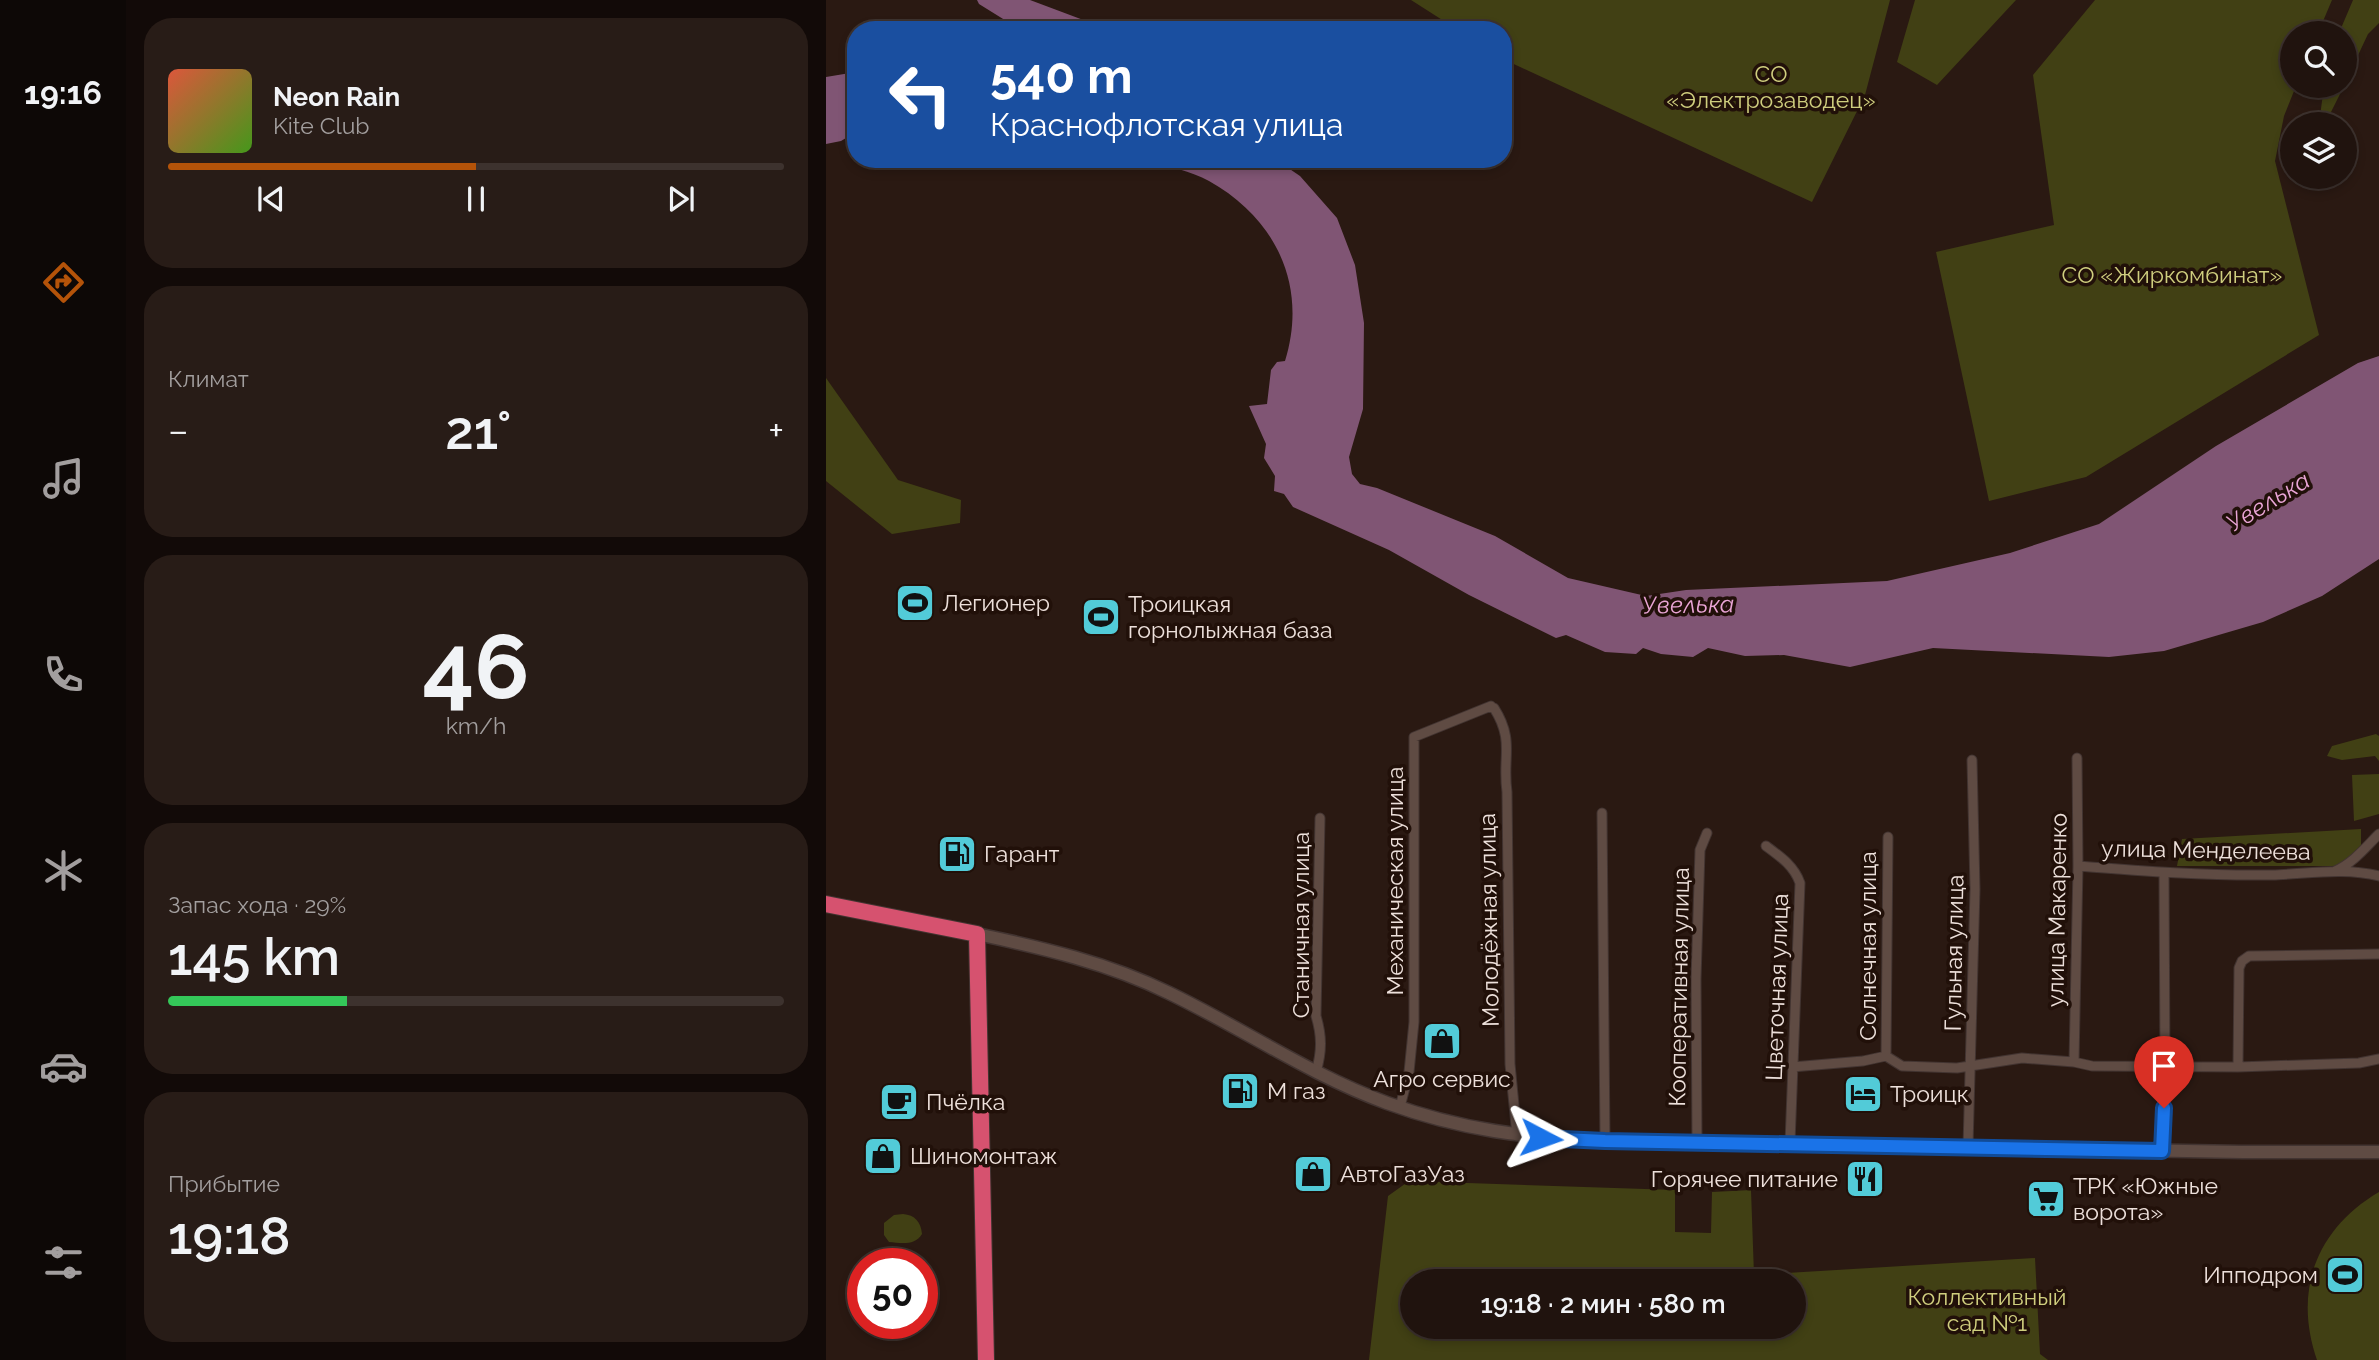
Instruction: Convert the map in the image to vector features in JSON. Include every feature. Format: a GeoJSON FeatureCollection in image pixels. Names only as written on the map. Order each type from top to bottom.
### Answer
{"type":"FeatureCollection","features":[{"type":"Feature","properties":{"kind":"highway"},"geometry":{"type":"LineString","coordinates":[[826,904],[977,934],[986,1360]]}},
{"type":"Feature","properties":{"kind":"main road"},"geometry":{"type":"LineString","coordinates":[[977,934],[1084,959],[1136,978],[1220,1018],[1316,1072],[1400,1107],[1473,1128],[1517,1136],[1605,1141],[2379,1152]]}},
{"type":"Feature","properties":{"kind":"street","name":"Механическая улица"},"geometry":{"type":"LineString","coordinates":[[1400,1107],[1409,1072],[1414,1023],[1415,737],[1492,707]]}},
{"type":"Feature","properties":{"kind":"street","name":"Молодёжная улица"},"geometry":{"type":"LineString","coordinates":[[1492,707],[1504,723],[1507,742],[1505,779],[1510,1064],[1517,1136]]}},
{"type":"Feature","properties":{"kind":"street","name":"улица Макаренко"},"geometry":{"type":"LineString","coordinates":[[2074,1062],[2077,758]]}},
{"type":"Feature","properties":{"kind":"street","name":"Гульная улица"},"geometry":{"type":"LineString","coordinates":[[1968,1147],[1975,889],[1972,760]]}},
{"type":"Feature","properties":{"kind":"street"},"geometry":{"type":"LineString","coordinates":[[1602,813],[1605,1141]]}},
{"type":"Feature","properties":{"kind":"street","name":"Станичная улица"},"geometry":{"type":"LineString","coordinates":[[1316,1072],[1322,1038],[1316,1016],[1320,818]]}},
{"type":"Feature","properties":{"kind":"street","name":"Кооперативная улица"},"geometry":{"type":"LineString","coordinates":[[1697,1142],[1696,979],[1700,850],[1707,833]]}},
{"type":"Feature","properties":{"kind":"street","name":"улица Менделеева"},"geometry":{"type":"LineString","coordinates":[[2333,872],[2353,860],[2379,834]]}},
{"type":"Feature","properties":{"kind":"street","name":"Солнечная улица"},"geometry":{"type":"LineString","coordinates":[[1886,1056],[1888,837]]}},
{"type":"Feature","properties":{"kind":"street","name":"Цветочная улица"},"geometry":{"type":"LineString","coordinates":[[1766,846],[1791,866],[1800,883],[1790,1143]]}},
{"type":"Feature","properties":{"kind":"street","name":"улица Менделеева"},"geometry":{"type":"LineString","coordinates":[[2078,866],[2164,873],[2271,875],[2333,872],[2379,876]]}},
{"type":"Feature","properties":{"kind":"street"},"geometry":{"type":"LineString","coordinates":[[2162,1151],[2165,1066],[2164,873]]}},
{"type":"Feature","properties":{"kind":"street"},"geometry":{"type":"LineString","coordinates":[[2238,1067],[2239,968],[2242,961],[2249,956],[2379,954]]}},
{"type":"Feature","properties":{"kind":"street"},"geometry":{"type":"LineString","coordinates":[[1792,1066],[1863,1061],[1886,1056],[1902,1066],[1957,1068],[2022,1058],[2092,1066],[2238,1067],[2359,1063],[2379,1059]]}},
{"type":"Feature","properties":{"kind":"green space","name":"СО «Электрозаводец»"},"geometry":{"type":"Polygon","coordinates":[[[1411,0],[1890,0],[1865,95],[1812,202],[1512,63],[1512,21],[1444,21],[1411,0]]]}},
{"type":"Feature","properties":{"kind":"green space"},"geometry":{"type":"Polygon","coordinates":[[[1915,0],[2016,0],[1937,85],[1897,62],[1915,0]]]}},
{"type":"Feature","properties":{"kind":"green space","name":"СО «Жиркомбинат»"},"geometry":{"type":"Polygon","coordinates":[[[2095,0],[2332,0],[2323,21],[2280,21],[2280,98],[2291,98],[2286,112],[2280,112],[2280,136],[2275,161],[2319,335],[2086,477],[1989,501],[1936,252],[2054,225],[2033,75],[2095,0]]]}},
{"type":"Feature","properties":{"kind":"green space"},"geometry":{"type":"Polygon","coordinates":[[[2353,0],[2379,0],[2379,23],[2368,34],[2357,57],[2357,21],[2344,21],[2353,0]]]}},
{"type":"Feature","properties":{"kind":"green space"},"geometry":{"type":"Polygon","coordinates":[[[2322,98],[2338,98],[2331,112],[2321,112],[2322,98]]]}},
{"type":"Feature","properties":{"kind":"green space"},"geometry":{"type":"Polygon","coordinates":[[[826,378],[898,480],[961,500],[960,523],[892,534],[826,481],[826,378]]]}},
{"type":"Feature","properties":{"kind":"green space"},"geometry":{"type":"Polygon","coordinates":[[[2376,734],[2379,736],[2379,761],[2375,756],[2342,760],[2327,756],[2332,746],[2376,734]]]}},
{"type":"Feature","properties":{"kind":"green space"},"geometry":{"type":"Polygon","coordinates":[[[2379,774],[2379,814],[2354,821],[2352,775],[2379,774]]]}},
{"type":"Feature","properties":{"kind":"green space"},"geometry":{"type":"Polygon","coordinates":[[[2361,829],[2361,847],[2339,866],[2177,866],[2182,839],[2361,829]]]}},
{"type":"Feature","properties":{"kind":"green space","name":"Коллективный сад №1"},"geometry":{"type":"Polygon","coordinates":[[[1409,1181],[1675,1190],[1675,1232],[1711,1233],[1712,1192],[1751,1190],[1754,1269],[1400,1269],[1400,1339],[1806,1339],[1806,1272],[2035,1258],[2040,1354],[2048,1360],[1369,1360],[1388,1196],[1409,1181]]]}},
{"type":"Feature","properties":{"kind":"green space","name":"Ипподром"},"geometry":{"type":"Polygon","coordinates":[[[2379,1192],[2379,1360],[2317,1360],[2310,1334],[2308,1310],[2309,1286],[2315,1264],[2325,1243],[2339,1224],[2379,1192]]]}},
{"type":"Feature","properties":{"kind":"green space"},"geometry":{"type":"Polygon","coordinates":[[[903,1214],[917,1220],[922,1234],[912,1242],[889,1242],[884,1235],[884,1223],[894,1215],[903,1214]]]}},
{"type":"Feature","properties":{"kind":"water"},"geometry":{"type":"Polygon","coordinates":[[[977,0],[1030,0],[1086,21],[1006,21],[977,0]]]}},
{"type":"Feature","properties":{"kind":"water"},"geometry":{"type":"Polygon","coordinates":[[[847,74],[847,137],[826,144],[826,77],[847,74]]]}},
{"type":"Feature","properties":{"kind":"water","name":"Увелька"},"geometry":{"type":"Polygon","coordinates":[[[1175,168],[1288,168],[1300,176],[1337,218],[1355,265],[1364,323],[1363,409],[1349,457],[1352,474],[1360,484],[1377,488],[1495,536],[1568,578],[1646,596],[1686,590],[1887,581],[2010,553],[2099,524],[2216,446],[2358,363],[2379,356],[2379,559],[2322,596],[2263,622],[2164,651],[2109,657],[1933,648],[1850,667],[1784,655],[1745,656],[1708,648],[1693,657],[1661,654],[1643,648],[1636,654],[1605,652],[1566,635],[1556,638],[1469,595],[1389,550],[1293,507],[1284,494],[1274,491],[1275,476],[1264,458],[1266,444],[1249,406],[1267,404],[1271,370],[1277,362],[1285,361],[1291,334],[1289,282],[1269,235],[1253,215],[1209,181],[1175,168]]]}},
{"type":"Feature","properties":{"kind":"place","name":"Легионер"},"geometry":{"type":"Point","coordinates":[915,603]}},
{"type":"Feature","properties":{"kind":"place","name":"Троицкая горнолыжная база"},"geometry":{"type":"Point","coordinates":[1101,617]}},
{"type":"Feature","properties":{"kind":"place","name":"Гарант"},"geometry":{"type":"Point","coordinates":[957,854]}},
{"type":"Feature","properties":{"kind":"place","name":"Агро сервис"},"geometry":{"type":"Point","coordinates":[1442,1041]}},
{"type":"Feature","properties":{"kind":"place","name":"М газ"},"geometry":{"type":"Point","coordinates":[1240,1091]}},
{"type":"Feature","properties":{"kind":"place","name":"Троицк"},"geometry":{"type":"Point","coordinates":[1863,1094]}},
{"type":"Feature","properties":{"kind":"place","name":"Пчёлка"},"geometry":{"type":"Point","coordinates":[899,1102]}},
{"type":"Feature","properties":{"kind":"place","name":"Шиномонтаж"},"geometry":{"type":"Point","coordinates":[883,1156]}},
{"type":"Feature","properties":{"kind":"place","name":"АвтоГазУаз"},"geometry":{"type":"Point","coordinates":[1313,1174]}},
{"type":"Feature","properties":{"kind":"place","name":"Горячее питание"},"geometry":{"type":"Point","coordinates":[1865,1179]}},
{"type":"Feature","properties":{"kind":"place","name":"ТРК «Южные ворота»"},"geometry":{"type":"Point","coordinates":[2046,1199]}},
{"type":"Feature","properties":{"kind":"place","name":"Ипподром"},"geometry":{"type":"Point","coordinates":[2345,1275]}},
{"type":"Feature","properties":{"kind":"route"},"geometry":{"type":"LineString","coordinates":[[1541,1138],[2162,1151],[2164,1108]]}}]}
